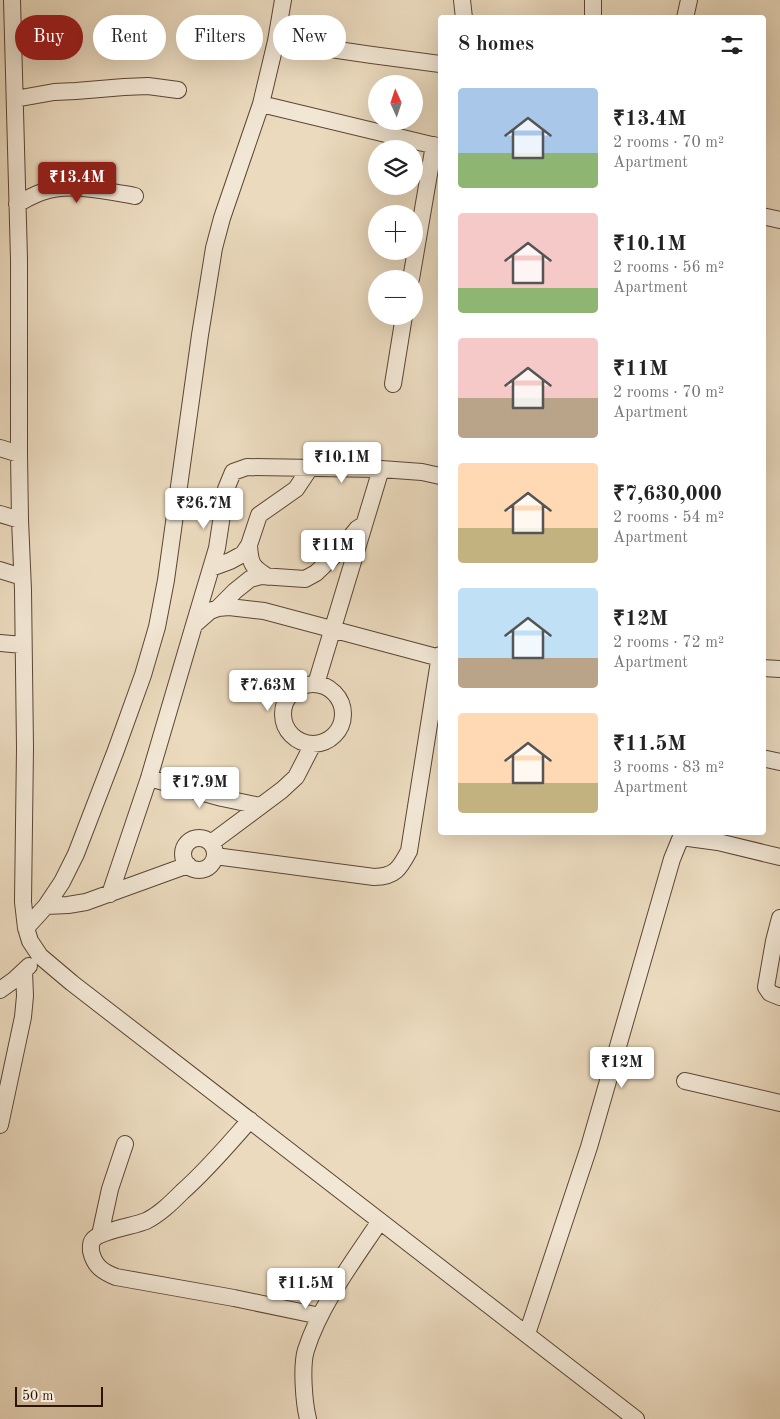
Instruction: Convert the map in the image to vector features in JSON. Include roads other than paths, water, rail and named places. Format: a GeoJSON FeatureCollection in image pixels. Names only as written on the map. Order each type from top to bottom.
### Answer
{"type":"FeatureCollection","features":[{"type":"Feature","properties":{"kind":"street"},"geometry":{"type":"LineString","coordinates":[[12,0],[19,260],[19,454],[25,748],[23,902],[26,928],[30,941],[40,956],[153,1046],[636,1419]]}},
{"type":"Feature","properties":{"kind":"street"},"geometry":{"type":"LineString","coordinates":[[280,15],[283,0]]}},
{"type":"Feature","properties":{"kind":"street"},"geometry":{"type":"LineString","coordinates":[[462,0],[464,15]]}},
{"type":"Feature","properties":{"kind":"street"},"geometry":{"type":"LineString","coordinates":[[593,15],[594,0]]}},
{"type":"Feature","properties":{"kind":"street"},"geometry":{"type":"LineString","coordinates":[[686,15],[690,0]]}},
{"type":"Feature","properties":{"kind":"street"},"geometry":{"type":"LineString","coordinates":[[346,51],[438,64]]}},
{"type":"Feature","properties":{"kind":"street"},"geometry":{"type":"LineString","coordinates":[[26,928],[46,906],[62,882],[76,854],[143,675],[157,627],[166,580],[214,248],[222,218],[262,104],[273,54]]}},
{"type":"Feature","properties":{"kind":"street"},"geometry":{"type":"LineString","coordinates":[[15,99],[54,92],[124,87],[148,86],[178,90]]}},
{"type":"Feature","properties":{"kind":"street"},"geometry":{"type":"LineString","coordinates":[[262,104],[437,146],[413,270]]}},
{"type":"Feature","properties":{"kind":"street"},"geometry":{"type":"LineString","coordinates":[[18,204],[41,192],[52,189],[93,189],[135,196]]}},
{"type":"Feature","properties":{"kind":"street"},"geometry":{"type":"LineString","coordinates":[[766,217],[780,220]]}},
{"type":"Feature","properties":{"kind":"street"},"geometry":{"type":"LineString","coordinates":[[393,384],[403,325]]}},
{"type":"Feature","properties":{"kind":"street"},"geometry":{"type":"LineString","coordinates":[[0,448],[19,454]]}},
{"type":"Feature","properties":{"kind":"street"},"geometry":{"type":"LineString","coordinates":[[110,894],[149,778],[217,548],[226,489],[233,472],[248,467],[381,469],[422,472],[438,476]]}},
{"type":"Feature","properties":{"kind":"street"},"geometry":{"type":"LineString","coordinates":[[211,568],[243,554],[249,545],[259,515],[296,489],[310,468]]}},
{"type":"Feature","properties":{"kind":"street"},"geometry":{"type":"LineString","coordinates":[[316,684],[381,469]]}},
{"type":"Feature","properties":{"kind":"street"},"geometry":{"type":"LineString","coordinates":[[0,514],[20,520]]}},
{"type":"Feature","properties":{"kind":"street"},"geometry":{"type":"LineString","coordinates":[[218,608],[234,591],[250,579],[261,576],[304,579],[316,573],[340,550],[357,529],[363,526]]}},
{"type":"Feature","properties":{"kind":"street"},"geometry":{"type":"LineString","coordinates":[[249,545],[250,558],[256,569],[268,577]]}},
{"type":"Feature","properties":{"kind":"street"},"geometry":{"type":"LineString","coordinates":[[0,570],[22,577]]}},
{"type":"Feature","properties":{"kind":"street"},"geometry":{"type":"LineString","coordinates":[[194,625],[210,611],[218,608],[229,607],[264,611],[438,657]]}},
{"type":"Feature","properties":{"kind":"street"},"geometry":{"type":"LineString","coordinates":[[0,643],[23,645]]}},
{"type":"Feature","properties":{"kind":"street"},"geometry":{"type":"LineString","coordinates":[[766,668],[780,670]]}},
{"type":"Feature","properties":{"kind":"street"},"geometry":{"type":"LineString","coordinates":[[213,850],[374,878],[391,875],[401,866],[409,851],[438,670]]}},
{"type":"Feature","properties":{"kind":"street"},"geometry":{"type":"LineString","coordinates":[[316,684],[325,686],[334,692],[340,700],[343,710],[342,720],[332,737],[323,742],[313,744],[302,742],[286,728],[283,718],[283,707],[295,689],[305,685],[316,684]]}},
{"type":"Feature","properties":{"kind":"street"},"geometry":{"type":"LineString","coordinates":[[213,850],[260,806],[282,790],[296,776],[313,744]]}},
{"type":"Feature","properties":{"kind":"street"},"geometry":{"type":"LineString","coordinates":[[766,759],[780,762]]}},
{"type":"Feature","properties":{"kind":"street"},"geometry":{"type":"LineString","coordinates":[[149,778],[193,791],[260,806]]}},
{"type":"Feature","properties":{"kind":"street"},"geometry":{"type":"LineString","coordinates":[[527,1334],[589,1147],[672,859],[682,835],[780,857]]}},
{"type":"Feature","properties":{"kind":"street"},"geometry":{"type":"LineString","coordinates":[[196,838],[206,840],[213,850],[213,862],[204,869],[192,868],[188,865],[184,855],[187,844],[196,838]]}},
{"type":"Feature","properties":{"kind":"street"},"geometry":{"type":"LineString","coordinates":[[46,906],[86,902],[188,865]]}},
{"type":"Feature","properties":{"kind":"street"},"geometry":{"type":"LineString","coordinates":[[780,918],[766,987],[770,993],[780,997]]}},
{"type":"Feature","properties":{"kind":"street"},"geometry":{"type":"LineString","coordinates":[[0,990],[40,956]]}},
{"type":"Feature","properties":{"kind":"street"},"geometry":{"type":"LineString","coordinates":[[0,1125],[23,1017],[25,996],[24,971]]}},
{"type":"Feature","properties":{"kind":"street"},"geometry":{"type":"LineString","coordinates":[[685,1081],[780,1103]]}},
{"type":"Feature","properties":{"kind":"street"},"geometry":{"type":"LineString","coordinates":[[250,1120],[219,1156],[165,1208],[147,1220],[100,1235],[91,1242],[92,1257],[97,1267],[105,1273],[116,1277],[234,1298],[320,1316]]}},
{"type":"Feature","properties":{"kind":"street"},"geometry":{"type":"LineString","coordinates":[[100,1235],[110,1189],[125,1144]]}},
{"type":"Feature","properties":{"kind":"street"},"geometry":{"type":"LineString","coordinates":[[308,1419],[304,1373],[306,1352],[320,1316],[346,1272],[380,1221]]}}]}
